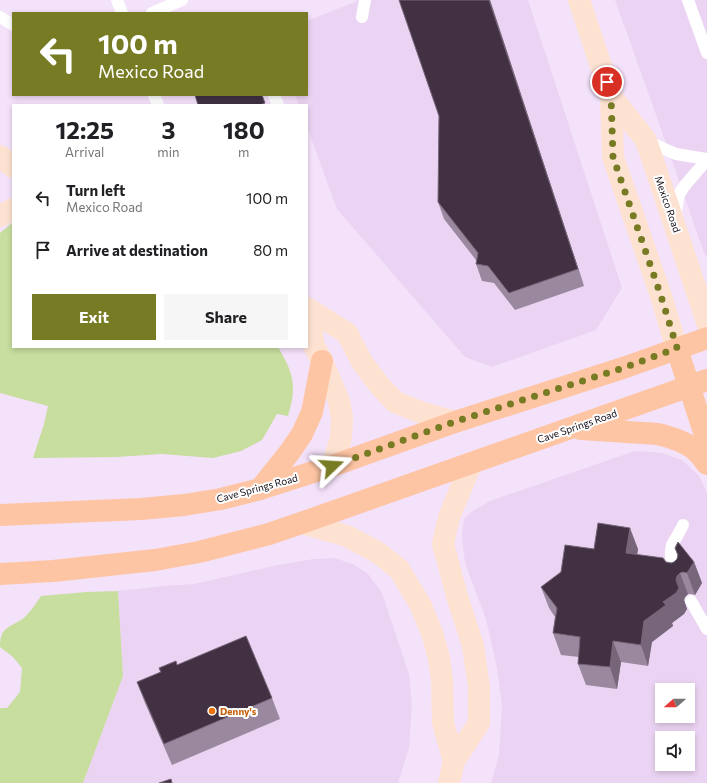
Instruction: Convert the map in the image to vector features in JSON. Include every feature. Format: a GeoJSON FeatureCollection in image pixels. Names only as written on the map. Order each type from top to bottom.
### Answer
{"type":"FeatureCollection","features":[{"type":"Feature","properties":{"kind":"main road","name":"Mexico Road"},"geometry":{"type":"LineString","coordinates":[[579,0],[611,96],[613,157],[661,296],[677,348],[698,383],[707,441]]}},
{"type":"Feature","properties":{"kind":"main road","name":"Mexico Road"},"geometry":{"type":"LineString","coordinates":[[611,96],[648,146],[707,322]]}},
{"type":"Feature","properties":{"kind":"main road"},"geometry":{"type":"LineString","coordinates":[[0,156],[12,166]]}},
{"type":"Feature","properties":{"kind":"main road"},"geometry":{"type":"LineString","coordinates":[[0,173],[12,175]]}},
{"type":"Feature","properties":{"kind":"main road"},"geometry":{"type":"LineString","coordinates":[[0,216],[12,210]]}},
{"type":"Feature","properties":{"kind":"main road"},"geometry":{"type":"LineString","coordinates":[[309,309],[313,344],[339,401],[342,418],[341,438],[332,466]]}},
{"type":"Feature","properties":{"kind":"main road"},"geometry":{"type":"LineString","coordinates":[[309,309],[347,333],[362,362],[379,385],[395,402],[420,412],[454,422]]}},
{"type":"Feature","properties":{"kind":"main road","name":"Cave Springs Road"},"geometry":{"type":"LineString","coordinates":[[0,514],[142,509],[184,505],[221,499],[260,489],[332,466],[454,422],[626,367],[707,338]]}},
{"type":"Feature","properties":{"kind":"main road"},"geometry":{"type":"LineString","coordinates":[[260,489],[302,434],[312,412],[322,361]]}},
{"type":"Feature","properties":{"kind":"main road","name":"Cave Springs Road"},"geometry":{"type":"LineString","coordinates":[[0,574],[53,571],[155,560],[199,552],[269,534],[698,383]]}},
{"type":"Feature","properties":{"kind":"main road"},"geometry":{"type":"LineString","coordinates":[[572,428],[658,434],[667,436],[684,443],[695,450],[707,464]]}},
{"type":"Feature","properties":{"kind":"main road"},"geometry":{"type":"LineString","coordinates":[[450,783],[454,761],[479,723],[479,686],[473,646],[457,596],[443,544],[449,517],[471,464]]}},
{"type":"Feature","properties":{"kind":"main road"},"geometry":{"type":"LineString","coordinates":[[301,523],[348,536],[377,552],[399,569],[421,606],[432,633],[439,658],[442,680],[443,723],[454,761]]}},
{"type":"Feature","properties":{"kind":"lane"},"geometry":{"type":"LineString","coordinates":[[117,0],[122,12]]}},
{"type":"Feature","properties":{"kind":"lane"},"geometry":{"type":"LineString","coordinates":[[154,12],[182,0]]}},
{"type":"Feature","properties":{"kind":"lane"},"geometry":{"type":"LineString","coordinates":[[362,17],[366,0]]}},
{"type":"Feature","properties":{"kind":"lane"},"geometry":{"type":"LineString","coordinates":[[688,0],[707,53]]}},
{"type":"Feature","properties":{"kind":"lane"},"geometry":{"type":"LineString","coordinates":[[644,139],[660,148],[676,154],[707,160]]}},
{"type":"Feature","properties":{"kind":"lane"},"geometry":{"type":"LineString","coordinates":[[674,221],[679,194],[707,160]]}},
{"type":"Feature","properties":{"kind":"lane"},"geometry":{"type":"LineString","coordinates":[[678,577],[672,560],[672,546],[683,525]]}},
{"type":"Feature","properties":{"kind":"lane"},"geometry":{"type":"LineString","coordinates":[[691,601],[707,629]]}},
{"type":"Feature","properties":{"kind":"shaded area"},"geometry":{"type":"Polygon","coordinates":[[[357,0],[528,0],[622,288],[596,330],[492,367],[465,357],[337,209],[308,130],[308,104],[299,104],[295,96],[308,96],[308,21],[357,0]]]}},
{"type":"Feature","properties":{"kind":"shaded area"},"geometry":{"type":"Polygon","coordinates":[[[615,0],[707,0],[707,258],[703,250],[615,0]]]}},
{"type":"Feature","properties":{"kind":"shaded area"},"geometry":{"type":"Polygon","coordinates":[[[635,451],[662,453],[682,460],[699,476],[707,493],[707,783],[491,783],[499,755],[502,706],[497,668],[486,619],[465,563],[462,535],[464,519],[471,512],[490,501],[635,451]]]}},
{"type":"Feature","properties":{"kind":"shaded area"},"geometry":{"type":"Polygon","coordinates":[[[334,558],[353,564],[368,574],[382,593],[409,674],[412,705],[409,748],[398,783],[83,783],[123,676],[118,591],[194,584],[278,565],[314,559],[334,558]]]}},
{"type":"Feature","properties":{"kind":"green space"},"geometry":{"type":"Polygon","coordinates":[[[12,223],[12,348],[279,348],[288,365],[292,380],[293,388],[291,406],[288,416],[277,414],[262,440],[241,451],[213,458],[162,454],[116,457],[33,458],[48,406],[0,393],[0,233],[12,223]]]}},
{"type":"Feature","properties":{"kind":"green space"},"geometry":{"type":"Polygon","coordinates":[[[118,591],[123,676],[83,783],[0,783],[0,708],[7,708],[20,692],[22,668],[13,657],[0,647],[0,640],[4,631],[25,617],[41,596],[118,591]]]}},
{"type":"Feature","properties":{"kind":"building"},"geometry":{"type":"Polygon","coordinates":[[[399,0],[489,0],[578,269],[509,293],[488,266],[476,264],[478,253],[438,202],[439,116],[399,0]]]}},
{"type":"Feature","properties":{"kind":"building"},"geometry":{"type":"Polygon","coordinates":[[[195,96],[262,96],[265,103],[262,104],[198,104],[195,96]]]}},
{"type":"Feature","properties":{"kind":"building"},"geometry":{"type":"Polygon","coordinates":[[[598,523],[630,528],[626,553],[663,558],[666,562],[671,563],[677,559],[678,555],[675,548],[678,542],[694,562],[687,573],[683,572],[677,576],[676,580],[679,588],[676,593],[663,602],[666,605],[644,621],[641,645],[613,641],[610,667],[578,664],[580,637],[553,633],[557,608],[541,587],[561,572],[565,545],[594,549],[598,523]]]}},
{"type":"Feature","properties":{"kind":"building","name":"Denny's"},"geometry":{"type":"Polygon","coordinates":[[[246,636],[272,698],[164,744],[137,682],[161,672],[159,668],[176,661],[177,665],[246,636]]]}},
{"type":"Feature","properties":{"kind":"building"},"geometry":{"type":"Polygon","coordinates":[[[171,779],[172,783],[159,783],[171,779]]]}},
{"type":"Feature","properties":{"kind":"place","name":"Denny's"},"geometry":{"type":"Point","coordinates":[212,711]}},
{"type":"Feature","properties":{"kind":"route"},"geometry":{"type":"LineString","coordinates":[[332,466],[454,422],[626,367],[677,348],[661,296],[613,157],[611,96],[607,82]]}}]}
